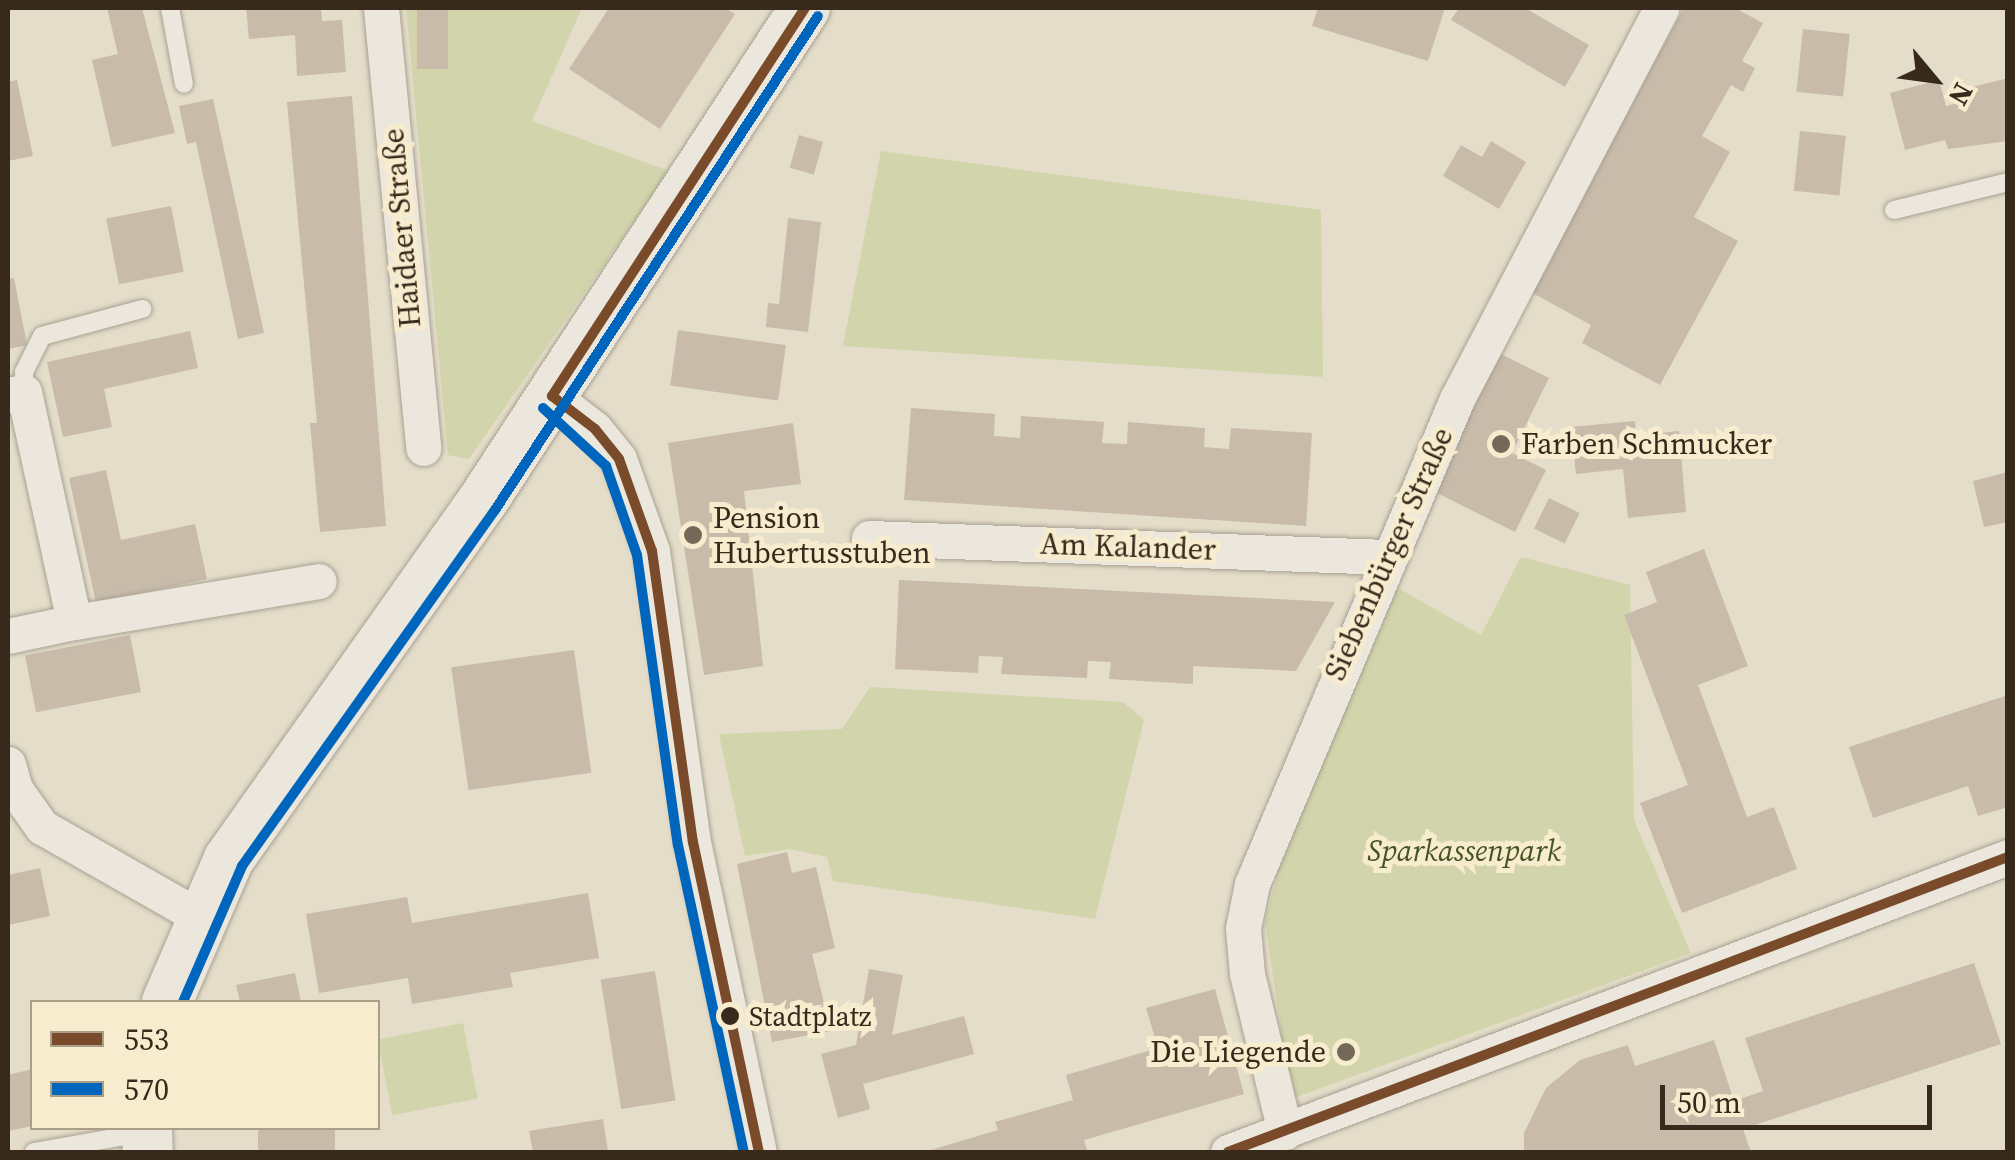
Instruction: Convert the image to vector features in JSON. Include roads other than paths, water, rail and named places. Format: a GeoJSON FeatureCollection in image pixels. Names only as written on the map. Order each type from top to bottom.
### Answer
{"type":"FeatureCollection","features":[{"type":"Feature","properties":{"kind":"street","name":"Haidaer Straße"},"geometry":{"type":"LineString","coordinates":[[381,8],[423,448]]}},
{"type":"Feature","properties":{"kind":"street"},"geometry":{"type":"LineString","coordinates":[[168,1000],[200,916],[280,785],[552,396],[805,8]]}},
{"type":"Feature","properties":{"kind":"street","name":"Siebenbürger Straße"},"geometry":{"type":"LineString","coordinates":[[1285,1132],[1248,974],[1244,928],[1278,814],[1457,399],[1661,8]]}},
{"type":"Feature","properties":{"kind":"street"},"geometry":{"type":"LineString","coordinates":[[16,393],[74,622]]}},
{"type":"Feature","properties":{"kind":"street"},"geometry":{"type":"LineString","coordinates":[[552,396],[595,429],[619,459],[652,550],[693,842],[759,1152]]}},
{"type":"Feature","properties":{"kind":"street","name":"Am Kalander"},"geometry":{"type":"LineString","coordinates":[[869,538],[1387,557]]}},
{"type":"Feature","properties":{"kind":"street"},"geometry":{"type":"LineString","coordinates":[[8,636],[319,581]]}},
{"type":"Feature","properties":{"kind":"street"},"geometry":{"type":"LineString","coordinates":[[10,782],[42,828],[200,916]]}},
{"type":"Feature","properties":{"kind":"street"},"geometry":{"type":"LineString","coordinates":[[1228,1152],[2008,856]]}},
{"type":"Feature","properties":{"kind":"lane"},"geometry":{"type":"LineString","coordinates":[[170,8],[184,84]]}},
{"type":"Feature","properties":{"kind":"lane"},"geometry":{"type":"LineString","coordinates":[[1894,210],[2008,182]]}},
{"type":"Feature","properties":{"kind":"lane"},"geometry":{"type":"LineString","coordinates":[[16,393],[42,336],[142,309]]}},
{"type":"Feature","properties":{"kind":"lane"},"geometry":{"type":"LineString","coordinates":[[34,1152],[147,1138]]}},
{"type":"Feature","properties":{"kind":"place","name":"Farben Schmucker"},"geometry":{"type":"Point","coordinates":[1501,444]}},
{"type":"Feature","properties":{"kind":"place","name":"Pension Hubertusstuben"},"geometry":{"type":"Point","coordinates":[693,535]}},
{"type":"Feature","properties":{"kind":"place","name":"Stadtplatz"},"geometry":{"type":"Point","coordinates":[730,1016]}},
{"type":"Feature","properties":{"kind":"place","name":"Die Liegende"},"geometry":{"type":"Point","coordinates":[1346,1052]}},
{"type":"Feature","properties":{"kind":"park label","name":"Sparkassenpark"},"geometry":{"type":"Point","coordinates":[1464,851]}}]}
